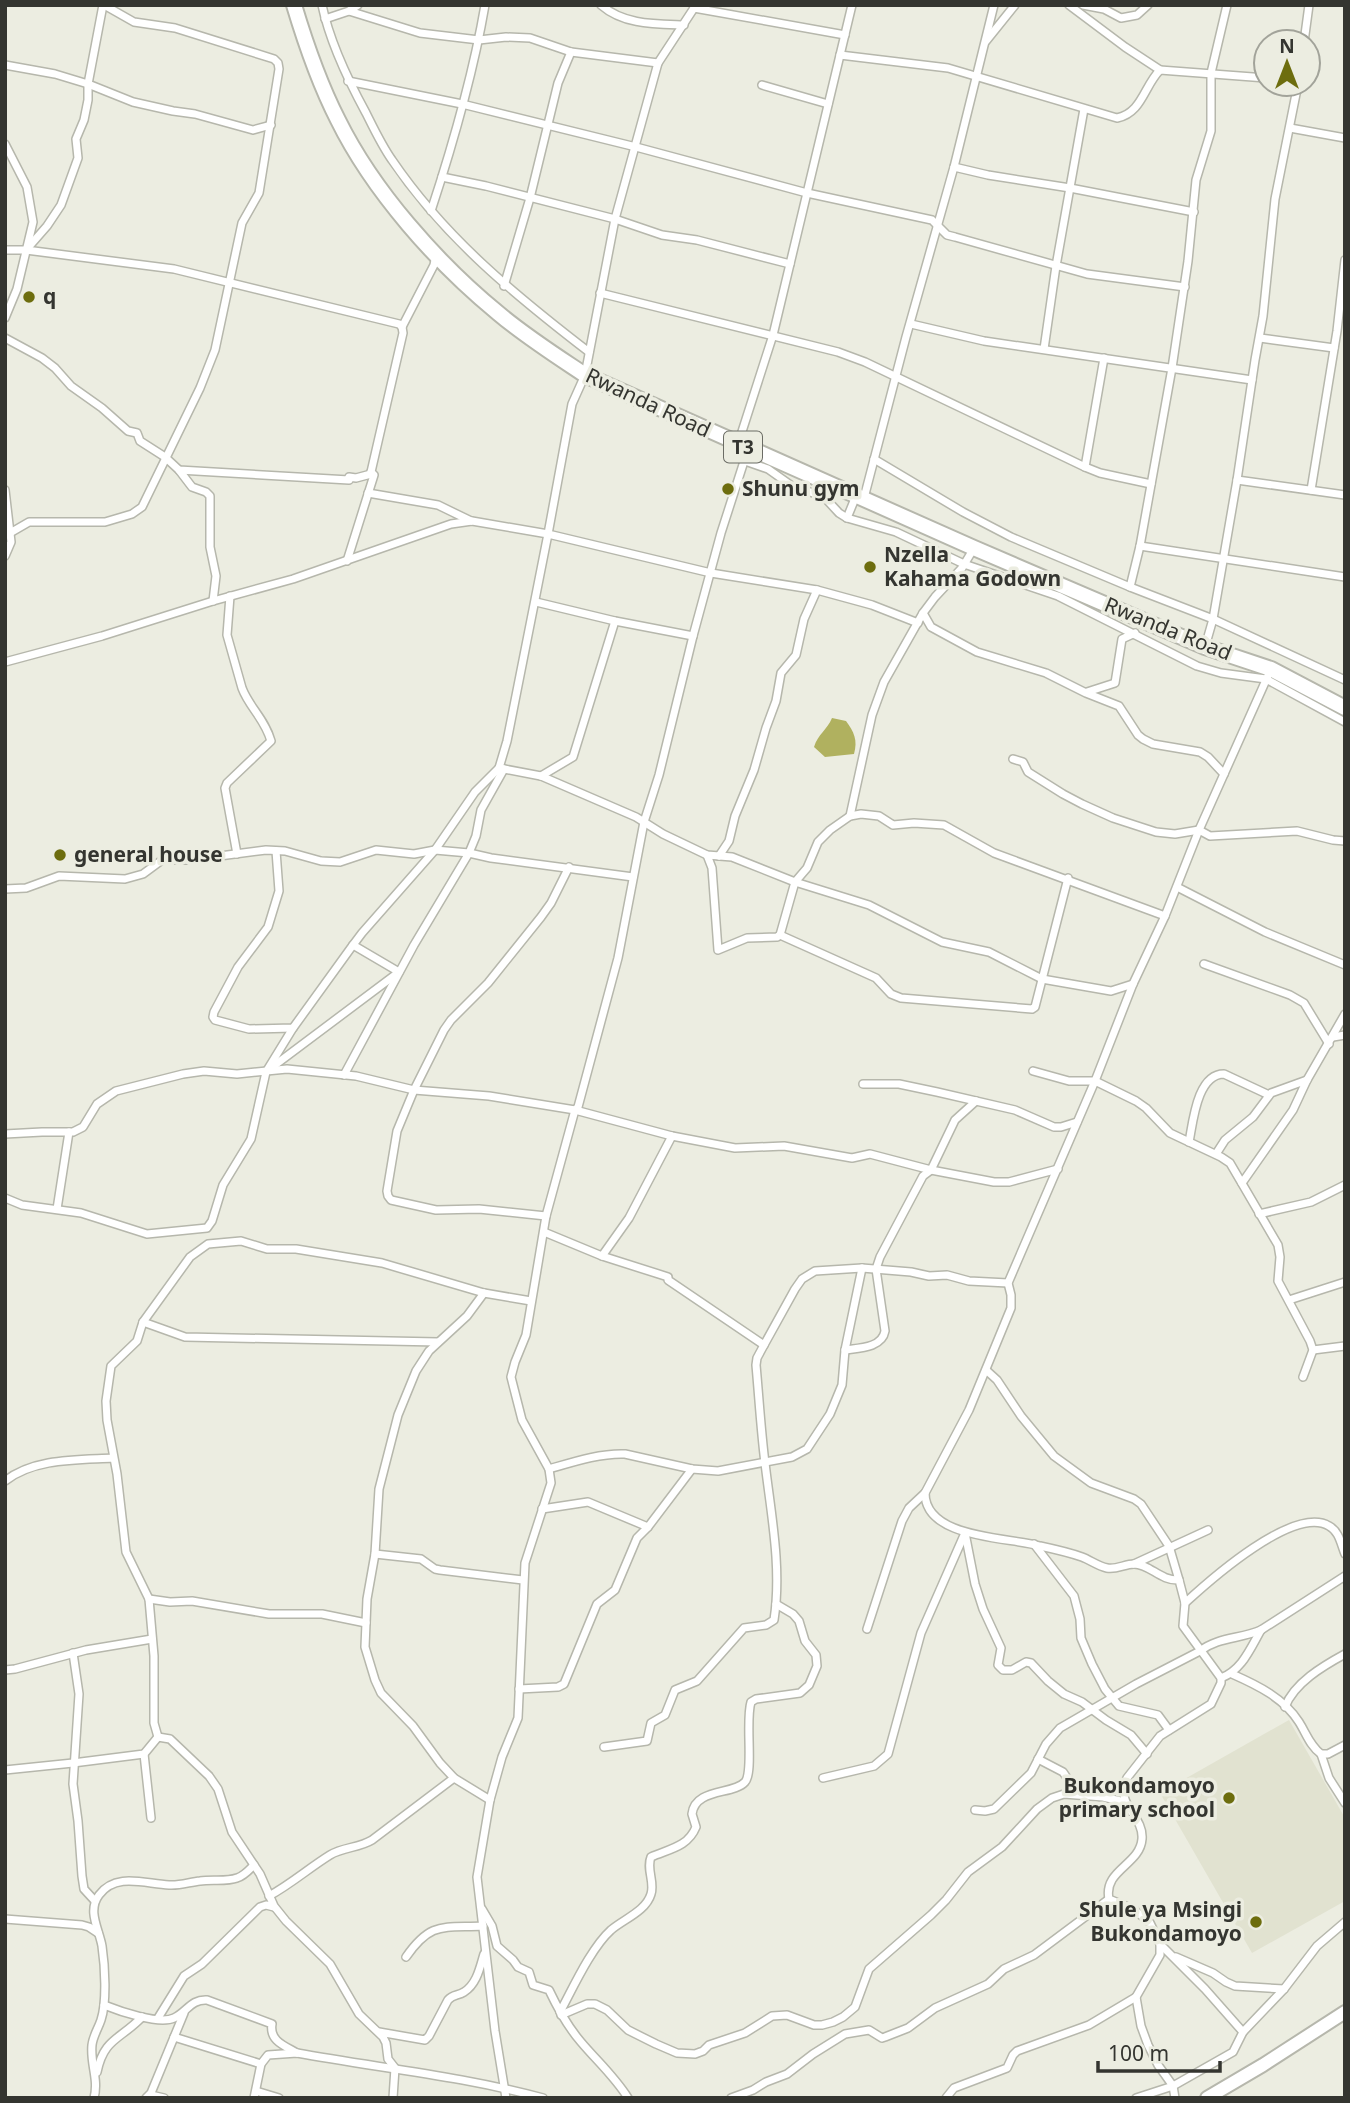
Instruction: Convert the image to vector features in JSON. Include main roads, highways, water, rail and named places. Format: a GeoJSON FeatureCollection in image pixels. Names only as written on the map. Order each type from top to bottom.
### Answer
{"type":"FeatureCollection","features":[{"type":"Feature","properties":{"kind":"highway","name":"Rwanda Road"},"geometry":{"type":"LineString","coordinates":[[294,5],[322,88],[354,150],[398,212],[436,255],[497,312],[540,345],[585,375],[744,452],[860,497],[1341,704]]}},
{"type":"Feature","properties":{"kind":"main road"},"geometry":{"type":"LineString","coordinates":[[1208,2098],[1345,2012]]}},
{"type":"Feature","properties":{"kind":"place","name":"q"},"geometry":{"type":"Point","coordinates":[29,297]}},
{"type":"Feature","properties":{"kind":"place","name":"Shunu gym"},"geometry":{"type":"Point","coordinates":[728,489]}},
{"type":"Feature","properties":{"kind":"place","name":"Nzella Kahama Godown"},"geometry":{"type":"Point","coordinates":[870,567]}},
{"type":"Feature","properties":{"kind":"place","name":"general house"},"geometry":{"type":"Point","coordinates":[60,855]}},
{"type":"Feature","properties":{"kind":"place","name":"Bukondamoyo primary school"},"geometry":{"type":"Point","coordinates":[1229,1798]}},
{"type":"Feature","properties":{"kind":"place","name":"Shule ya Msingi Bukondamoyo"},"geometry":{"type":"Point","coordinates":[1256,1922]}}]}
